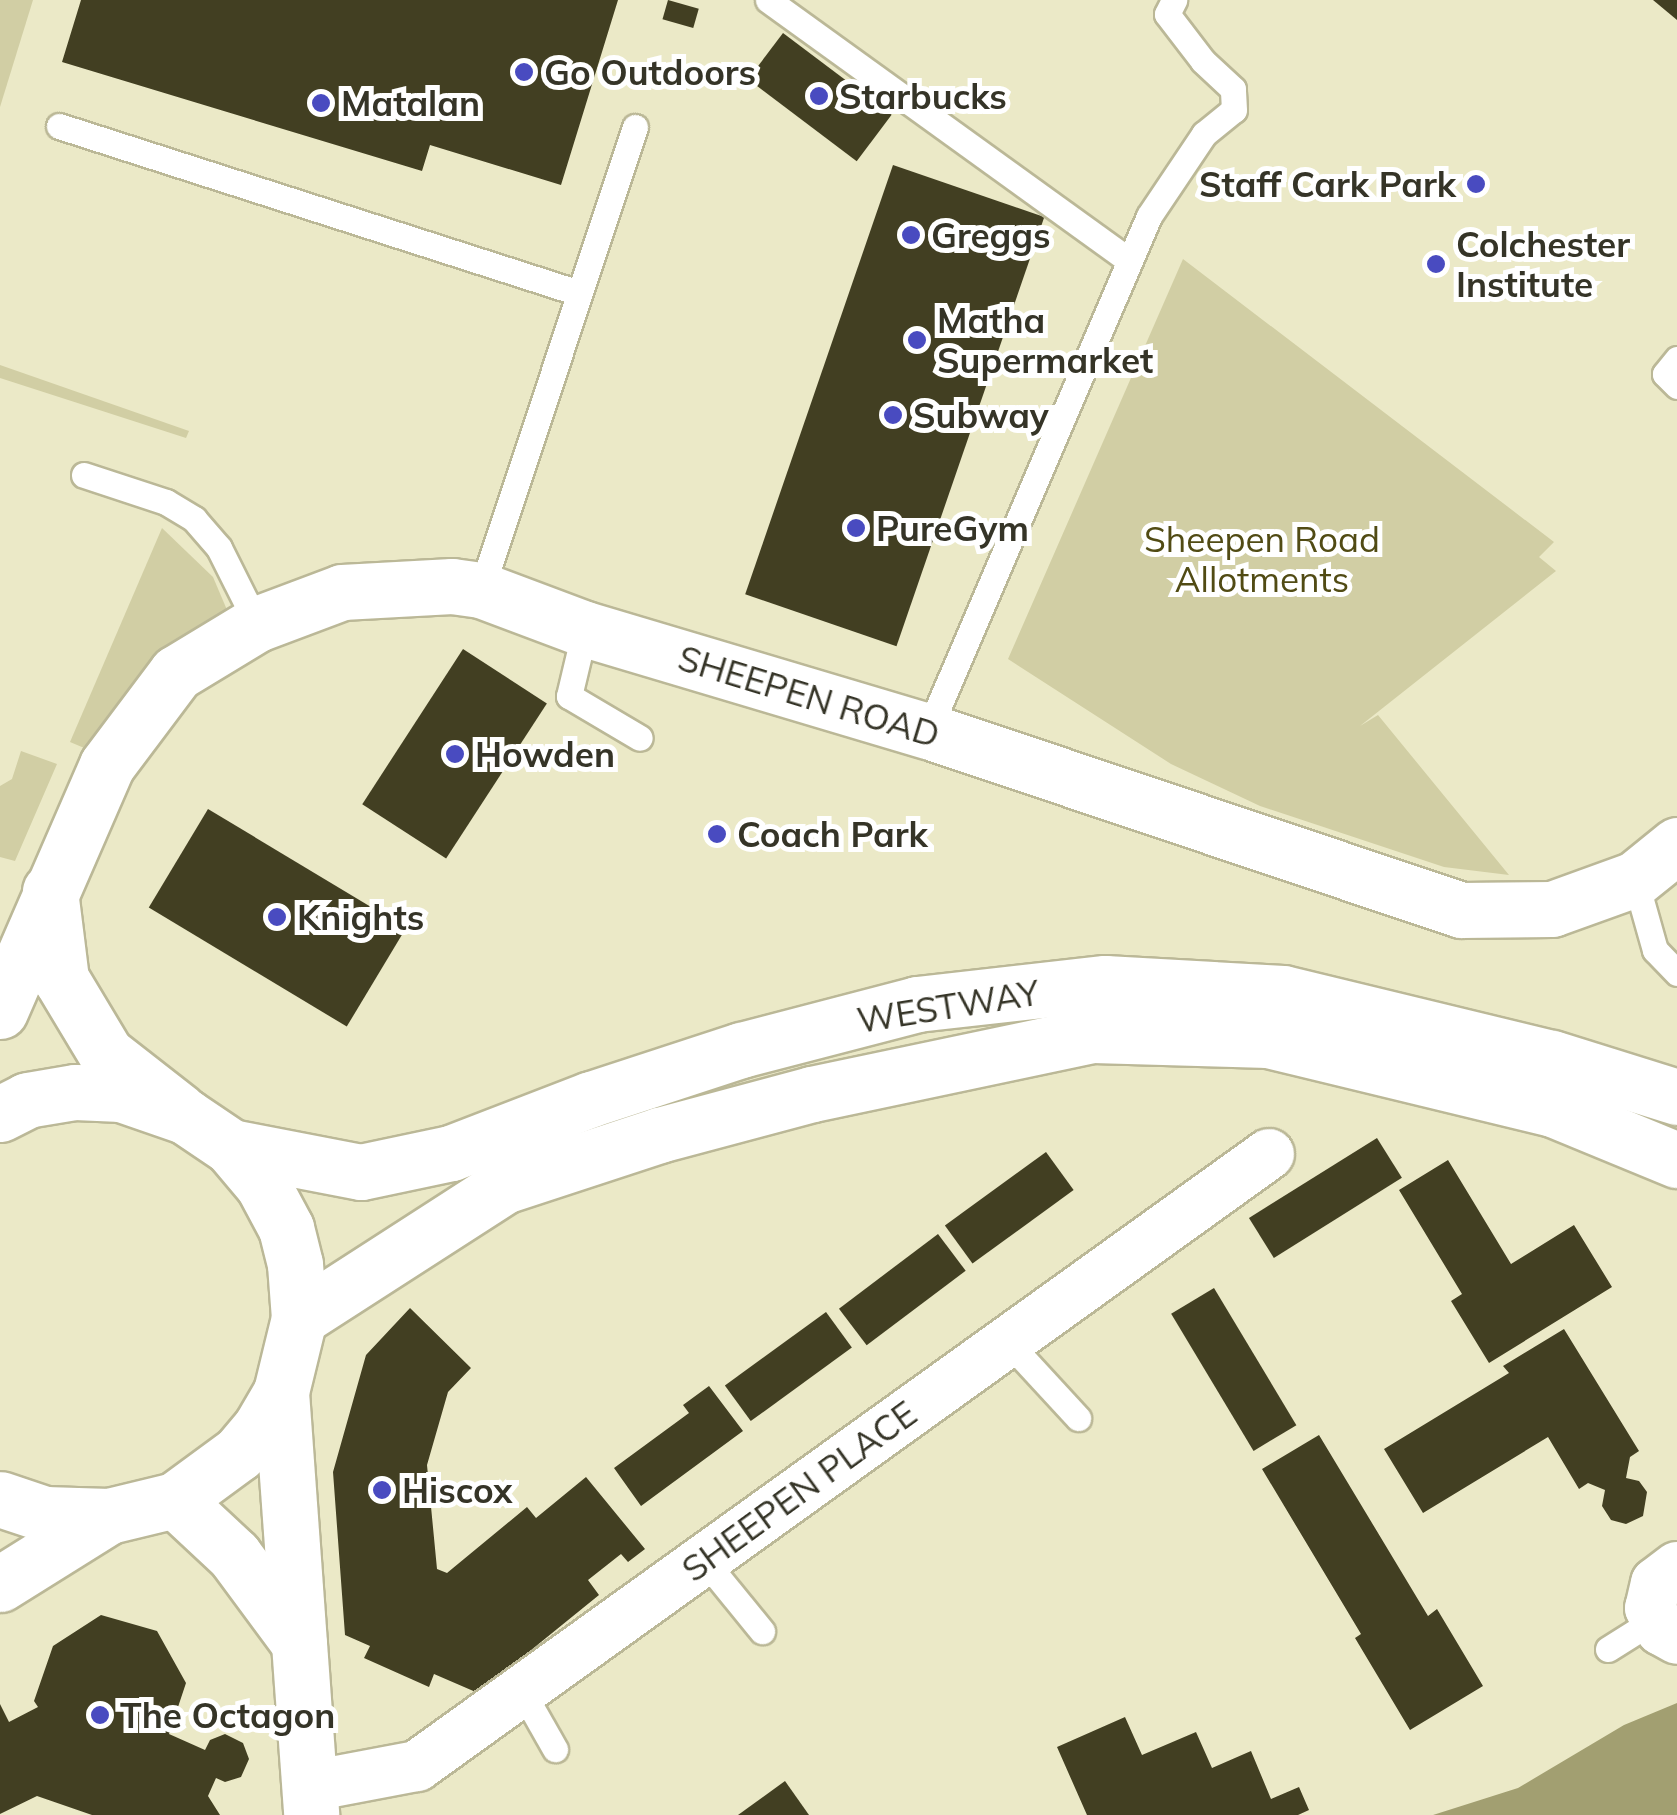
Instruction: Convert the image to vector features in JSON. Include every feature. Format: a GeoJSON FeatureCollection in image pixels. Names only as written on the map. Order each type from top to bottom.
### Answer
{"type":"FeatureCollection","features":[{"type":"Feature","properties":{"kind":"main road","name":"SHEEPEN ROAD"},"geometry":{"type":"LineString","coordinates":[[0,1011],[50,888],[107,765],[176,673],[257,624],[342,592],[452,586],[481,590],[585,629],[928,731],[1461,910],[1552,908],[1635,879],[1677,845]]}},
{"type":"Feature","properties":{"kind":"main road"},"geometry":{"type":"LineString","coordinates":[[50,888],[61,979],[106,1054],[231,1147],[263,1184],[286,1228],[296,1264],[299,1318],[281,1392],[311,1800]]}},
{"type":"Feature","properties":{"kind":"main road","name":"WESTWAY"},"geometry":{"type":"LineString","coordinates":[[231,1147],[361,1172],[450,1153],[591,1099],[741,1050],[917,1004],[1105,983],[1283,993],[1552,1058],[1677,1097]]}},
{"type":"Feature","properties":{"kind":"main road","name":"WESTWAY"},"geometry":{"type":"LineString","coordinates":[[299,1318],[504,1186],[659,1135],[812,1094],[1093,1035],[1268,1040],[1553,1109],[1670,1165]]}},
{"type":"Feature","properties":{"kind":"main road"},"geometry":{"type":"LineString","coordinates":[[0,1114],[27,1100],[75,1092],[120,1094],[186,1116]]}},
{"type":"Feature","properties":{"kind":"main road"},"geometry":{"type":"LineString","coordinates":[[0,1499],[45,1514],[109,1516],[176,1500],[239,1453],[281,1392]]}},
{"type":"Feature","properties":{"kind":"main road"},"geometry":{"type":"LineString","coordinates":[[176,1500],[234,1555],[299,1642]]}},
{"type":"Feature","properties":{"kind":"main road"},"geometry":{"type":"LineString","coordinates":[[0,1584],[109,1516]]}},
{"type":"Feature","properties":{"kind":"street","name":"SHEEPEN PLACE"},"geometry":{"type":"LineString","coordinates":[[311,1800],[417,1766],[1269,1154]]}},
{"type":"Feature","properties":{"kind":"street"},"geometry":{"type":"LineString","coordinates":[[1666,1629],[1650,1608],[1656,1583],[1677,1566]]}},
{"type":"Feature","properties":{"kind":"lane"},"geometry":{"type":"LineString","coordinates":[[768,0],[1128,260]]}},
{"type":"Feature","properties":{"kind":"lane"},"geometry":{"type":"LineString","coordinates":[[928,731],[1128,260],[1150,216],[1204,134],[1234,110],[1234,89],[1204,61],[1167,14],[1174,0]]}},
{"type":"Feature","properties":{"kind":"lane"},"geometry":{"type":"LineString","coordinates":[[59,126],[579,292]]}},
{"type":"Feature","properties":{"kind":"lane"},"geometry":{"type":"LineString","coordinates":[[481,590],[635,128]]}},
{"type":"Feature","properties":{"kind":"lane"},"geometry":{"type":"LineString","coordinates":[[1677,359],[1665,374],[1677,386]]}},
{"type":"Feature","properties":{"kind":"lane"},"geometry":{"type":"LineString","coordinates":[[84,476],[166,502],[194,519],[219,548],[257,624]]}},
{"type":"Feature","properties":{"kind":"lane"},"geometry":{"type":"LineString","coordinates":[[585,629],[569,696],[640,738]]}},
{"type":"Feature","properties":{"kind":"lane"},"geometry":{"type":"LineString","coordinates":[[1635,879],[1655,950],[1677,973]]}},
{"type":"Feature","properties":{"kind":"lane"},"geometry":{"type":"LineString","coordinates":[[1007,1341],[1078,1418]]}},
{"type":"Feature","properties":{"kind":"lane"},"geometry":{"type":"LineString","coordinates":[[704,1560],[762,1631]]}},
{"type":"Feature","properties":{"kind":"lane"},"geometry":{"type":"LineString","coordinates":[[1608,1649],[1666,1629]]}},
{"type":"Feature","properties":{"kind":"lane"},"geometry":{"type":"LineString","coordinates":[[522,1691],[555,1749]]}},
{"type":"Feature","properties":{"kind":"green space"},"geometry":{"type":"Polygon","coordinates":[[[0,0],[33,0],[0,107],[0,0]]]}},
{"type":"Feature","properties":{"kind":"green space","name":"Sheepen Road Allotments"},"geometry":{"type":"Polygon","coordinates":[[[1183,259],[1554,542],[1539,557],[1556,571],[1360,726],[1378,715],[1509,875],[1444,867],[1260,806],[1171,764],[1008,659],[1183,259]]]}},
{"type":"Feature","properties":{"kind":"green space"},"geometry":{"type":"Polygon","coordinates":[[[0,365],[189,431],[186,438],[0,378],[0,365]]]}},
{"type":"Feature","properties":{"kind":"green space"},"geometry":{"type":"Polygon","coordinates":[[[162,528],[213,577],[230,617],[89,750],[70,742],[162,528]]]}},
{"type":"Feature","properties":{"kind":"green space"},"geometry":{"type":"Polygon","coordinates":[[[21,751],[57,764],[15,861],[0,857],[0,786],[12,779],[21,751]]]}},
{"type":"Feature","properties":{"kind":"shaded area"},"geometry":{"type":"Polygon","coordinates":[[[1677,1703],[1677,1815],[1433,1815],[1518,1788],[1624,1725],[1677,1703]]]}},
{"type":"Feature","properties":{"kind":"building","name":"Matalan"},"geometry":{"type":"Polygon","coordinates":[[[81,0],[618,0],[561,185],[430,145],[422,171],[62,62],[81,0]]]}},
{"type":"Feature","properties":{"kind":"building"},"geometry":{"type":"Polygon","coordinates":[[[668,0],[699,9],[693,28],[662,19],[668,0]]]}},
{"type":"Feature","properties":{"kind":"building"},"geometry":{"type":"Polygon","coordinates":[[[1653,0],[1677,0],[1677,20],[1653,0]]]}},
{"type":"Feature","properties":{"kind":"building","name":"Starbucks"},"geometry":{"type":"Polygon","coordinates":[[[783,33],[892,115],[857,161],[748,79],[783,33]]]}},
{"type":"Feature","properties":{"kind":"building"},"geometry":{"type":"Polygon","coordinates":[[[893,165],[1044,217],[896,646],[745,594],[893,165]]]}},
{"type":"Feature","properties":{"kind":"building","name":"Howden"},"geometry":{"type":"Polygon","coordinates":[[[463,649],[547,703],[446,859],[362,804],[463,649]]]}},
{"type":"Feature","properties":{"kind":"building","name":"Knights"},"geometry":{"type":"Polygon","coordinates":[[[208,809],[406,928],[347,1027],[149,908],[208,809]]]}},
{"type":"Feature","properties":{"kind":"building"},"geometry":{"type":"Polygon","coordinates":[[[1377,1138],[1402,1178],[1274,1258],[1249,1218],[1377,1138]]]}},
{"type":"Feature","properties":{"kind":"building"},"geometry":{"type":"Polygon","coordinates":[[[1046,1152],[1074,1190],[972,1263],[945,1225],[1046,1152]]]}},
{"type":"Feature","properties":{"kind":"building"},"geometry":{"type":"Polygon","coordinates":[[[1448,1160],[1511,1264],[1574,1225],[1612,1287],[1489,1363],[1451,1301],[1462,1294],[1399,1190],[1448,1160]]]}},
{"type":"Feature","properties":{"kind":"building"},"geometry":{"type":"Polygon","coordinates":[[[938,1234],[966,1271],[867,1345],[839,1309],[938,1234]]]}},
{"type":"Feature","properties":{"kind":"building"},"geometry":{"type":"Polygon","coordinates":[[[1214,1288],[1296,1425],[1254,1451],[1171,1314],[1214,1288]]]}},
{"type":"Feature","properties":{"kind":"building","name":"Hiscox"},"geometry":{"type":"Polygon","coordinates":[[[410,1308],[471,1368],[448,1392],[427,1465],[437,1569],[447,1573],[527,1507],[536,1518],[586,1477],[645,1549],[628,1562],[621,1554],[588,1580],[599,1595],[478,1693],[434,1674],[429,1687],[364,1658],[370,1646],[345,1635],[333,1472],[366,1355],[410,1308]]]}},
{"type":"Feature","properties":{"kind":"building"},"geometry":{"type":"Polygon","coordinates":[[[826,1312],[852,1348],[751,1421],[725,1385],[826,1312]]]}},
{"type":"Feature","properties":{"kind":"building"},"geometry":{"type":"Polygon","coordinates":[[[1564,1329],[1639,1451],[1630,1457],[1626,1478],[1639,1481],[1647,1492],[1643,1516],[1626,1524],[1611,1520],[1602,1506],[1605,1490],[1588,1483],[1579,1489],[1548,1437],[1423,1513],[1384,1449],[1509,1373],[1503,1366],[1564,1329]]]}},
{"type":"Feature","properties":{"kind":"building"},"geometry":{"type":"Polygon","coordinates":[[[709,1386],[743,1431],[641,1506],[614,1468],[689,1413],[683,1405],[709,1386]]]}},
{"type":"Feature","properties":{"kind":"building"},"geometry":{"type":"Polygon","coordinates":[[[1319,1435],[1428,1616],[1437,1609],[1483,1686],[1410,1730],[1355,1638],[1361,1634],[1262,1469],[1319,1435]]]}},
{"type":"Feature","properties":{"kind":"building","name":"The Octagon"},"geometry":{"type":"Polygon","coordinates":[[[101,1615],[157,1631],[186,1683],[169,1734],[205,1750],[210,1740],[225,1734],[243,1743],[249,1759],[241,1777],[225,1782],[216,1778],[208,1796],[220,1815],[92,1815],[37,1796],[0,1814],[0,1704],[9,1722],[38,1707],[34,1701],[53,1646],[101,1615]]]}},
{"type":"Feature","properties":{"kind":"building"},"geometry":{"type":"Polygon","coordinates":[[[1125,1717],[1142,1755],[1196,1732],[1212,1768],[1251,1751],[1271,1799],[1299,1787],[1309,1810],[1298,1815],[1087,1815],[1057,1747],[1125,1717]]]}},
{"type":"Feature","properties":{"kind":"building"},"geometry":{"type":"Polygon","coordinates":[[[785,1781],[809,1815],[738,1815],[785,1781]]]}},
{"type":"Feature","properties":{"kind":"place","name":"Go Outdoors"},"geometry":{"type":"Point","coordinates":[524,72]}},
{"type":"Feature","properties":{"kind":"place","name":"Starbucks"},"geometry":{"type":"Point","coordinates":[819,96]}},
{"type":"Feature","properties":{"kind":"place","name":"Matalan"},"geometry":{"type":"Point","coordinates":[321,103]}},
{"type":"Feature","properties":{"kind":"place","name":"Staff Cark Park"},"geometry":{"type":"Point","coordinates":[1476,184]}},
{"type":"Feature","properties":{"kind":"place","name":"Greggs"},"geometry":{"type":"Point","coordinates":[911,235]}},
{"type":"Feature","properties":{"kind":"place","name":"Colchester Institute"},"geometry":{"type":"Point","coordinates":[1436,264]}},
{"type":"Feature","properties":{"kind":"place","name":"Matha Supermarket"},"geometry":{"type":"Point","coordinates":[917,340]}},
{"type":"Feature","properties":{"kind":"place","name":"Subway"},"geometry":{"type":"Point","coordinates":[893,415]}},
{"type":"Feature","properties":{"kind":"place","name":"PureGym"},"geometry":{"type":"Point","coordinates":[856,528]}},
{"type":"Feature","properties":{"kind":"place","name":"Howden"},"geometry":{"type":"Point","coordinates":[455,754]}},
{"type":"Feature","properties":{"kind":"place","name":"Coach Park"},"geometry":{"type":"Point","coordinates":[717,834]}},
{"type":"Feature","properties":{"kind":"place","name":"Knights"},"geometry":{"type":"Point","coordinates":[277,917]}},
{"type":"Feature","properties":{"kind":"place","name":"Hiscox"},"geometry":{"type":"Point","coordinates":[382,1490]}},
{"type":"Feature","properties":{"kind":"place","name":"The Octagon"},"geometry":{"type":"Point","coordinates":[100,1715]}}]}
